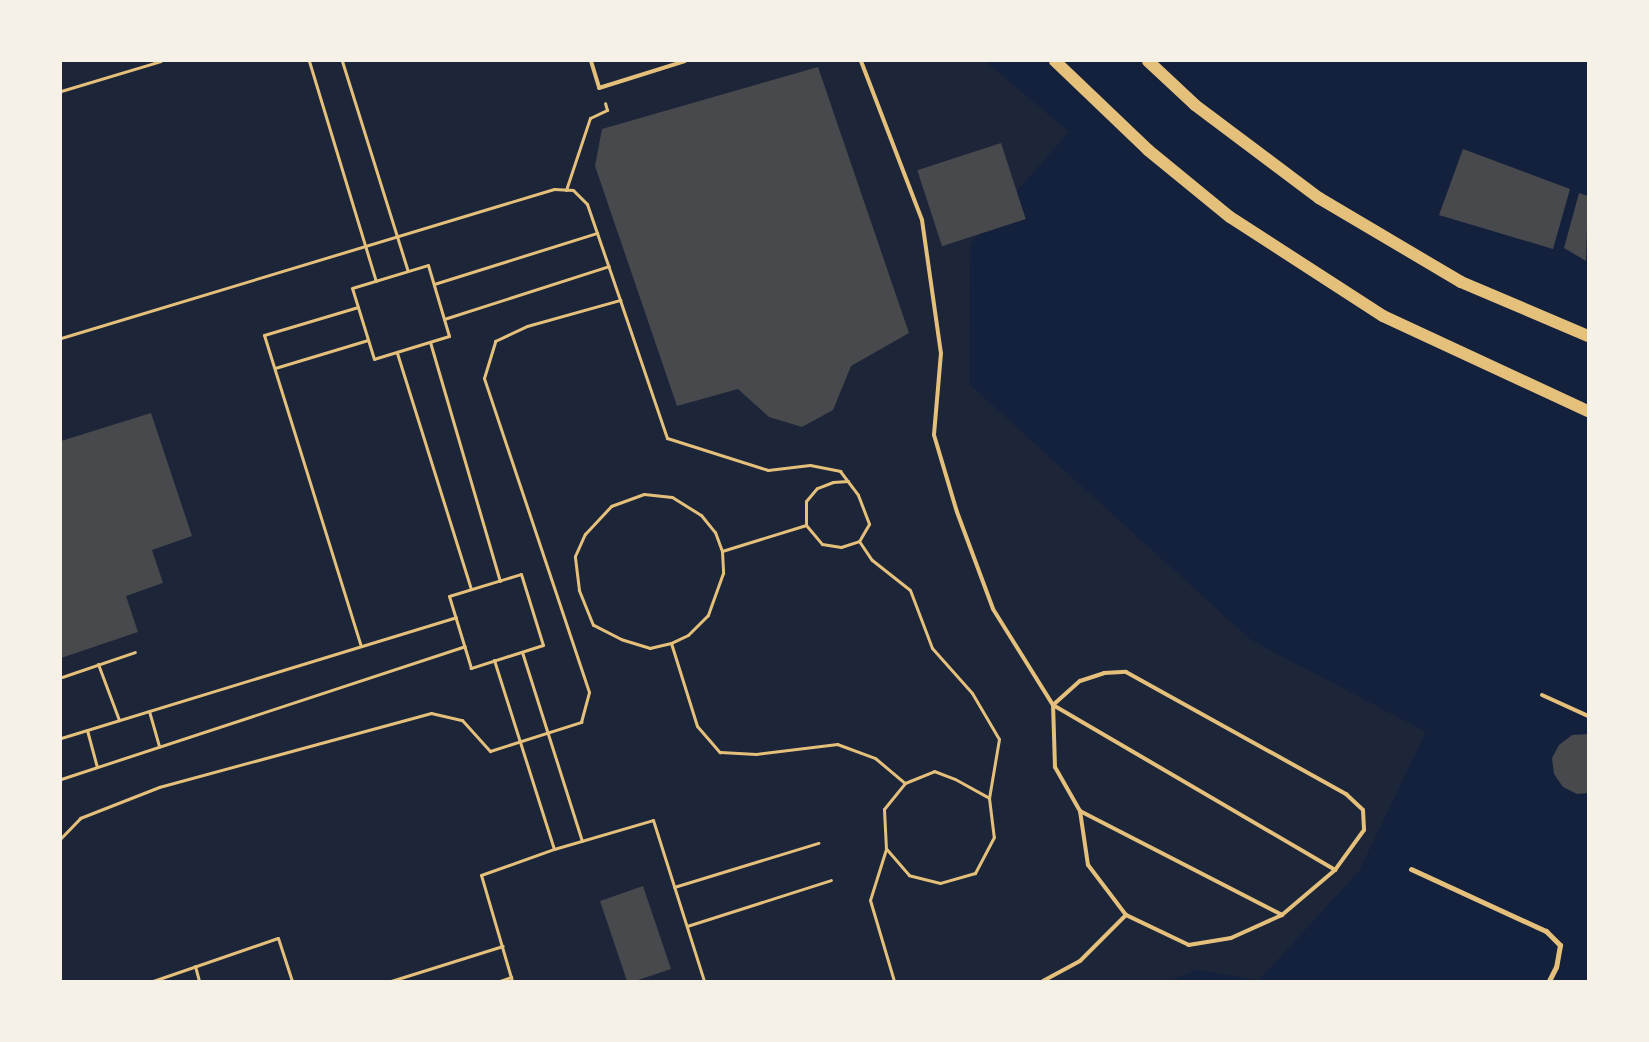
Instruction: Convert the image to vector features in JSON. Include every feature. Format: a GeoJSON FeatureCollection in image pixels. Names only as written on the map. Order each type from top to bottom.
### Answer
{"type":"FeatureCollection","features":[{"type":"Feature","properties":{"kind":"main road"},"geometry":{"type":"LineString","coordinates":[[1055,61],[1148,150],[1230,217],[1383,316],[1588,411]]}},
{"type":"Feature","properties":{"kind":"main road"},"geometry":{"type":"LineString","coordinates":[[1148,61],[1195,105],[1319,198],[1461,282],[1588,336]]}},
{"type":"Feature","properties":{"kind":"street"},"geometry":{"type":"LineString","coordinates":[[1412,870],[1546,932],[1560,945],[1556,967],[1549,981]]}},
{"type":"Feature","properties":{"kind":"lane"},"geometry":{"type":"LineString","coordinates":[[591,61],[599,88],[685,61]]}},
{"type":"Feature","properties":{"kind":"lane"},"geometry":{"type":"LineString","coordinates":[[861,61],[922,220],[941,353],[934,435],[957,512],[993,608],[1053,704],[1334,870]]}},
{"type":"Feature","properties":{"kind":"lane"},"geometry":{"type":"LineString","coordinates":[[1126,672],[1346,794],[1363,810],[1364,830],[1334,870],[1282,915],[1231,938],[1188,945],[1126,915],[1088,865],[1080,811],[1055,767],[1053,704],[1080,681],[1104,673],[1126,672]]}},
{"type":"Feature","properties":{"kind":"lane"},"geometry":{"type":"LineString","coordinates":[[1542,695],[1588,716]]}},
{"type":"Feature","properties":{"kind":"lane"},"geometry":{"type":"LineString","coordinates":[[1080,811],[1282,915]]}},
{"type":"Feature","properties":{"kind":"lane"},"geometry":{"type":"LineString","coordinates":[[1043,981],[1080,961],[1126,915]]}},
{"type":"Feature","properties":{"kind":"path"},"geometry":{"type":"LineString","coordinates":[[61,91],[161,61]]}},
{"type":"Feature","properties":{"kind":"path"},"geometry":{"type":"LineString","coordinates":[[309,61],[376,281]]}},
{"type":"Feature","properties":{"kind":"path"},"geometry":{"type":"LineString","coordinates":[[342,61],[408,271]]}},
{"type":"Feature","properties":{"kind":"path"},"geometry":{"type":"LineString","coordinates":[[566,190],[590,118],[607,110],[599,88]]}},
{"type":"Feature","properties":{"kind":"path"},"geometry":{"type":"LineString","coordinates":[[61,338],[554,189],[573,190],[587,204],[667,438],[768,470],[810,465],[840,472],[848,481],[858,495],[869,524],[859,541],[841,547],[822,544],[806,526],[806,501],[817,488],[832,482],[848,481]]}},
{"type":"Feature","properties":{"kind":"path"},"geometry":{"type":"LineString","coordinates":[[434,284],[597,233]]}},
{"type":"Feature","properties":{"kind":"path"},"geometry":{"type":"LineString","coordinates":[[428,265],[448,336],[374,359],[352,288],[408,271],[428,265]]}},
{"type":"Feature","properties":{"kind":"path"},"geometry":{"type":"LineString","coordinates":[[444,319],[609,266]]}},
{"type":"Feature","properties":{"kind":"path"},"geometry":{"type":"LineString","coordinates":[[61,838],[80,818],[159,787],[431,713],[462,720],[490,751],[581,722],[589,692],[484,378],[495,341],[527,326],[620,300]]}},
{"type":"Feature","properties":{"kind":"path"},"geometry":{"type":"LineString","coordinates":[[358,307],[264,335],[360,644]]}},
{"type":"Feature","properties":{"kind":"path"},"geometry":{"type":"LineString","coordinates":[[275,368],[368,340]]}},
{"type":"Feature","properties":{"kind":"path"},"geometry":{"type":"LineString","coordinates":[[430,342],[500,581]]}},
{"type":"Feature","properties":{"kind":"path"},"geometry":{"type":"LineString","coordinates":[[397,353],[471,589]]}},
{"type":"Feature","properties":{"kind":"path"},"geometry":{"type":"LineString","coordinates":[[644,494],[672,498],[701,515],[715,532],[722,551],[724,573],[708,615],[688,635],[671,643],[650,648],[621,639],[593,625],[579,590],[575,556],[585,534],[611,506],[644,494]]}},
{"type":"Feature","properties":{"kind":"path"},"geometry":{"type":"LineString","coordinates":[[722,551],[806,526]]}},
{"type":"Feature","properties":{"kind":"path"},"geometry":{"type":"LineString","coordinates":[[859,541],[872,560],[910,590],[932,648],[972,693],[999,739],[989,798],[994,837],[975,873],[940,883],[909,875],[886,849]]}},
{"type":"Feature","properties":{"kind":"path"},"geometry":{"type":"LineString","coordinates":[[521,574],[543,645],[471,668],[450,596],[471,589],[521,574]]}},
{"type":"Feature","properties":{"kind":"path"},"geometry":{"type":"LineString","coordinates":[[61,738],[360,644],[456,616]]}},
{"type":"Feature","properties":{"kind":"path"},"geometry":{"type":"LineString","coordinates":[[671,643],[697,726],[720,752],[756,754],[837,744],[875,758],[905,783]]}},
{"type":"Feature","properties":{"kind":"path"},"geometry":{"type":"LineString","coordinates":[[61,779],[464,646]]}},
{"type":"Feature","properties":{"kind":"path"},"geometry":{"type":"LineString","coordinates":[[62,677],[135,652]]}},
{"type":"Feature","properties":{"kind":"path"},"geometry":{"type":"LineString","coordinates":[[522,652],[582,840]]}},
{"type":"Feature","properties":{"kind":"path"},"geometry":{"type":"LineString","coordinates":[[494,660],[554,850]]}},
{"type":"Feature","properties":{"kind":"path"},"geometry":{"type":"LineString","coordinates":[[98,664],[119,720]]}},
{"type":"Feature","properties":{"kind":"path"},"geometry":{"type":"LineString","coordinates":[[149,711],[159,747]]}},
{"type":"Feature","properties":{"kind":"path"},"geometry":{"type":"LineString","coordinates":[[87,730],[97,767]]}},
{"type":"Feature","properties":{"kind":"path"},"geometry":{"type":"LineString","coordinates":[[894,981],[870,900],[886,849],[884,810],[905,783],[934,771],[956,779],[989,798]]}},
{"type":"Feature","properties":{"kind":"path"},"geometry":{"type":"LineString","coordinates":[[500,981],[511,979],[481,875],[582,840],[653,820],[704,981]]}},
{"type":"Feature","properties":{"kind":"path"},"geometry":{"type":"LineString","coordinates":[[674,887],[818,843]]}},
{"type":"Feature","properties":{"kind":"path"},"geometry":{"type":"LineString","coordinates":[[687,926],[831,880]]}},
{"type":"Feature","properties":{"kind":"path"},"geometry":{"type":"LineString","coordinates":[[153,981],[278,938],[292,981]]}},
{"type":"Feature","properties":{"kind":"path"},"geometry":{"type":"LineString","coordinates":[[391,981],[502,946]]}},
{"type":"Feature","properties":{"kind":"path"},"geometry":{"type":"LineString","coordinates":[[195,966],[199,981]]}},
{"type":"Feature","properties":{"kind":"shaded area"},"geometry":{"type":"Polygon","coordinates":[[[61,61],[985,61],[1069,132],[970,244],[969,384],[1251,640],[1426,732],[1359,871],[1259,980],[1196,970],[1169,981],[61,981],[61,61]]]}},
{"type":"Feature","properties":{"kind":"building"},"geometry":{"type":"Polygon","coordinates":[[[818,67],[909,333],[851,366],[833,410],[802,427],[769,417],[738,389],[677,406],[595,166],[602,129],[818,67]]]}},
{"type":"Feature","properties":{"kind":"building"},"geometry":{"type":"Polygon","coordinates":[[[1001,143],[1026,219],[942,246],[917,170],[1001,143]]]}},
{"type":"Feature","properties":{"kind":"building"},"geometry":{"type":"Polygon","coordinates":[[[1463,149],[1570,189],[1553,249],[1439,215],[1463,149]]]}},
{"type":"Feature","properties":{"kind":"building"},"geometry":{"type":"Polygon","coordinates":[[[1579,193],[1588,196],[1586,261],[1564,248],[1579,193]]]}},
{"type":"Feature","properties":{"kind":"building"},"geometry":{"type":"Polygon","coordinates":[[[151,413],[192,536],[152,550],[163,583],[126,596],[138,632],[61,658],[61,441],[151,413]]]}},
{"type":"Feature","properties":{"kind":"building"},"geometry":{"type":"Polygon","coordinates":[[[1588,734],[1588,793],[1577,794],[1563,787],[1554,774],[1552,758],[1559,745],[1572,735],[1588,734]]]}},
{"type":"Feature","properties":{"kind":"building"},"geometry":{"type":"Polygon","coordinates":[[[643,886],[671,969],[635,981],[627,981],[600,901],[643,886]]]}}]}
